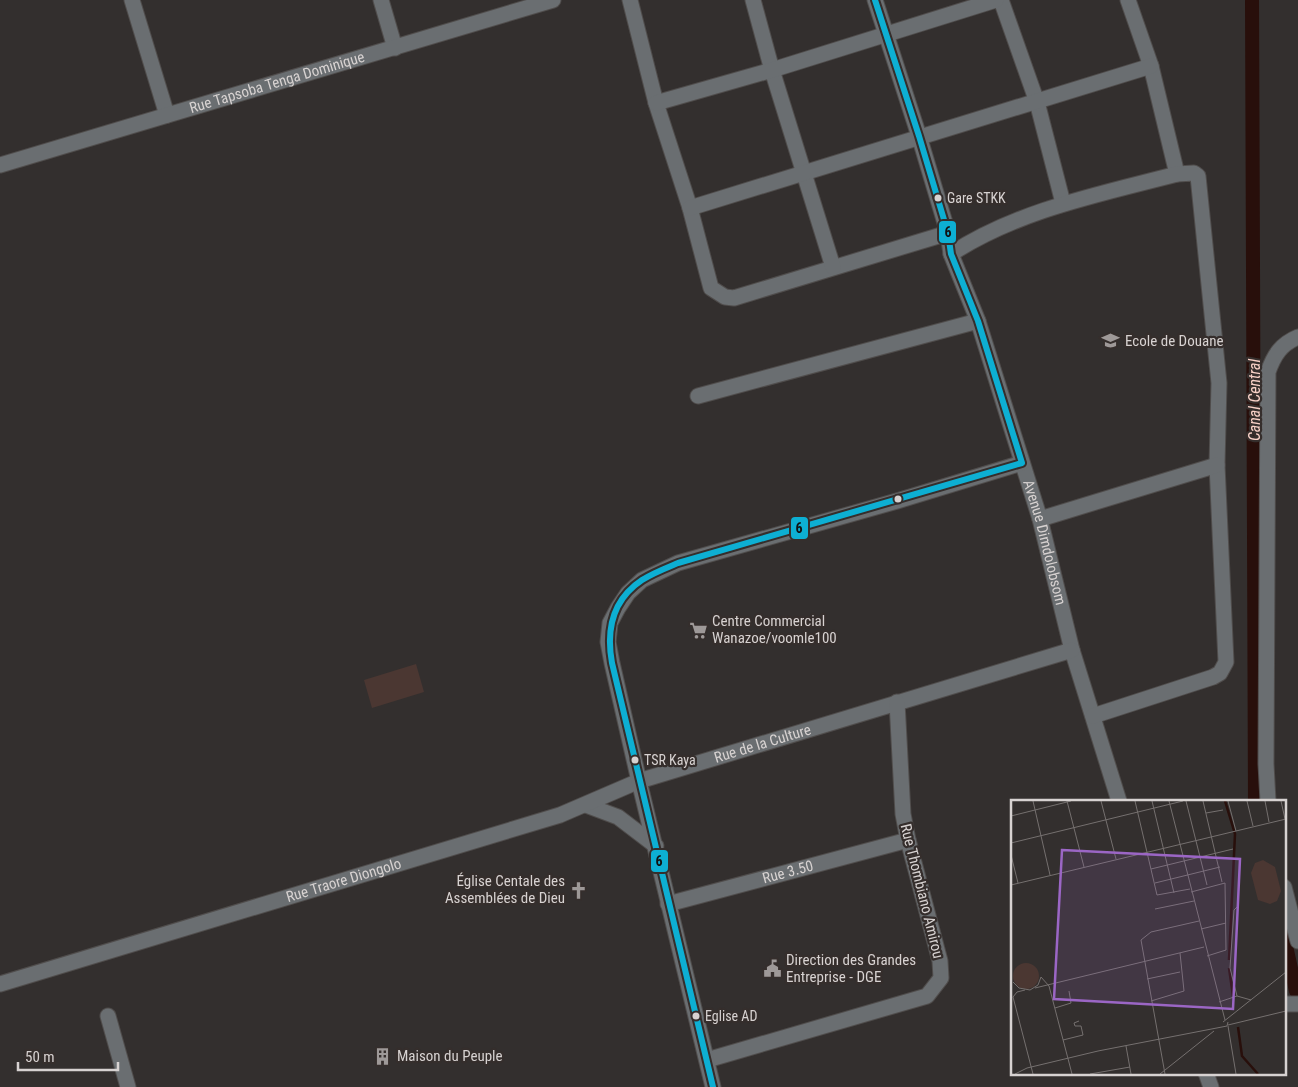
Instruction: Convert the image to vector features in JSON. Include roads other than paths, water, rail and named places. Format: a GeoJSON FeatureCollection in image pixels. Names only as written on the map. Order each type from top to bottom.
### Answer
{"type":"FeatureCollection","features":[{"type":"Feature","properties":{"kind":"street"},"geometry":{"type":"LineString","coordinates":[[132,0],[167,115]]}},
{"type":"Feature","properties":{"kind":"street"},"geometry":{"type":"LineString","coordinates":[[381,0],[396,48]]}},
{"type":"Feature","properties":{"kind":"street","name":"Rue Tapsoba Tenga Dominique"},"geometry":{"type":"LineString","coordinates":[[0,165],[553,0]]}},
{"type":"Feature","properties":{"kind":"street"},"geometry":{"type":"LineString","coordinates":[[630,0],[656,102],[690,208],[711,288],[725,297],[734,298],[948,233]]}},
{"type":"Feature","properties":{"kind":"street"},"geometry":{"type":"LineString","coordinates":[[753,0],[772,70],[833,267]]}},
{"type":"Feature","properties":{"kind":"street","name":"Avenue Dimdolobsom"},"geometry":{"type":"LineString","coordinates":[[875,0],[884,34],[919,136],[948,233],[951,254],[978,321],[1040,519],[1072,650],[1119,800]]}},
{"type":"Feature","properties":{"kind":"street"},"geometry":{"type":"LineString","coordinates":[[656,102],[772,70],[996,0]]}},
{"type":"Feature","properties":{"kind":"street"},"geometry":{"type":"LineString","coordinates":[[1001,0],[1037,102],[1063,203]]}},
{"type":"Feature","properties":{"kind":"street"},"geometry":{"type":"LineString","coordinates":[[1128,0],[1151,66],[1177,174]]}},
{"type":"Feature","properties":{"kind":"street"},"geometry":{"type":"LineString","coordinates":[[690,208],[1151,66]]}},
{"type":"Feature","properties":{"kind":"street"},"geometry":{"type":"LineString","coordinates":[[951,254],[976,239],[1063,203],[1177,174],[1194,173],[1198,176],[1219,384],[1217,465],[1226,654],[1224,668],[1213,676],[1093,716]]}},
{"type":"Feature","properties":{"kind":"street"},"geometry":{"type":"LineString","coordinates":[[698,396],[978,321]]}},
{"type":"Feature","properties":{"kind":"street"},"geometry":{"type":"LineString","coordinates":[[1268,800],[1266,764],[1268,372],[1274,354],[1289,340],[1298,337]]}},
{"type":"Feature","properties":{"kind":"street"},"geometry":{"type":"LineString","coordinates":[[713,1087],[639,782],[608,642],[610,623],[628,593],[642,580],[678,564],[1022,463]]}},
{"type":"Feature","properties":{"kind":"street"},"geometry":{"type":"LineString","coordinates":[[1040,519],[1217,465]]}},
{"type":"Feature","properties":{"kind":"street","name":"Rue de la Culture"},"geometry":{"type":"LineString","coordinates":[[639,782],[1072,650]]}},
{"type":"Feature","properties":{"kind":"street","name":"Rue Thombiano Amirou"},"geometry":{"type":"LineString","coordinates":[[707,1060],[927,996],[941,978],[940,961],[908,840],[900,792],[897,702]]}},
{"type":"Feature","properties":{"kind":"street","name":"Rue Traore Diongolo"},"geometry":{"type":"LineString","coordinates":[[0,984],[560,815],[639,782]]}},
{"type":"Feature","properties":{"kind":"street"},"geometry":{"type":"LineString","coordinates":[[586,805],[618,817],[656,846]]}},
{"type":"Feature","properties":{"kind":"street","name":"Rue 3.50"},"geometry":{"type":"LineString","coordinates":[[668,904],[908,840]]}},
{"type":"Feature","properties":{"kind":"street"},"geometry":{"type":"LineString","coordinates":[[1286,895],[1298,941]]}},
{"type":"Feature","properties":{"kind":"street"},"geometry":{"type":"LineString","coordinates":[[108,1016],[128,1087]]}},
{"type":"Feature","properties":{"kind":"street"},"geometry":{"type":"LineString","coordinates":[[1206,1074],[1210,1087]]}},
{"type":"Feature","properties":{"kind":"waterway","name":"Canal Central"},"geometry":{"type":"LineString","coordinates":[[1252,0],[1255,800]]}},
{"type":"Feature","properties":{"kind":"waterway","name":"Canal Central"},"geometry":{"type":"LineString","coordinates":[[1286,946],[1296,991]]}},
{"type":"Feature","properties":{"kind":"place","name":"Gare STKK"},"geometry":{"type":"Point","coordinates":[938,198]}},
{"type":"Feature","properties":{"kind":"place","name":"Ecole de Douane"},"geometry":{"type":"Point","coordinates":[1111,341]}},
{"type":"Feature","properties":{"kind":"place","name":"Centre Commercial Wanazoe/voomle100"},"geometry":{"type":"Point","coordinates":[698,630]}},
{"type":"Feature","properties":{"kind":"place","name":"TSR Kaya"},"geometry":{"type":"Point","coordinates":[635,760]}},
{"type":"Feature","properties":{"kind":"place","name":"Église Centale des Assemblées de Dieu"},"geometry":{"type":"Point","coordinates":[579,890]}},
{"type":"Feature","properties":{"kind":"place","name":"Direction des Grandes Entreprise - DGE"},"geometry":{"type":"Point","coordinates":[772,969]}},
{"type":"Feature","properties":{"kind":"place","name":"Eglise AD"},"geometry":{"type":"Point","coordinates":[696,1016]}},
{"type":"Feature","properties":{"kind":"place","name":"Maison du Peuple"},"geometry":{"type":"Point","coordinates":[383,1056]}}]}
